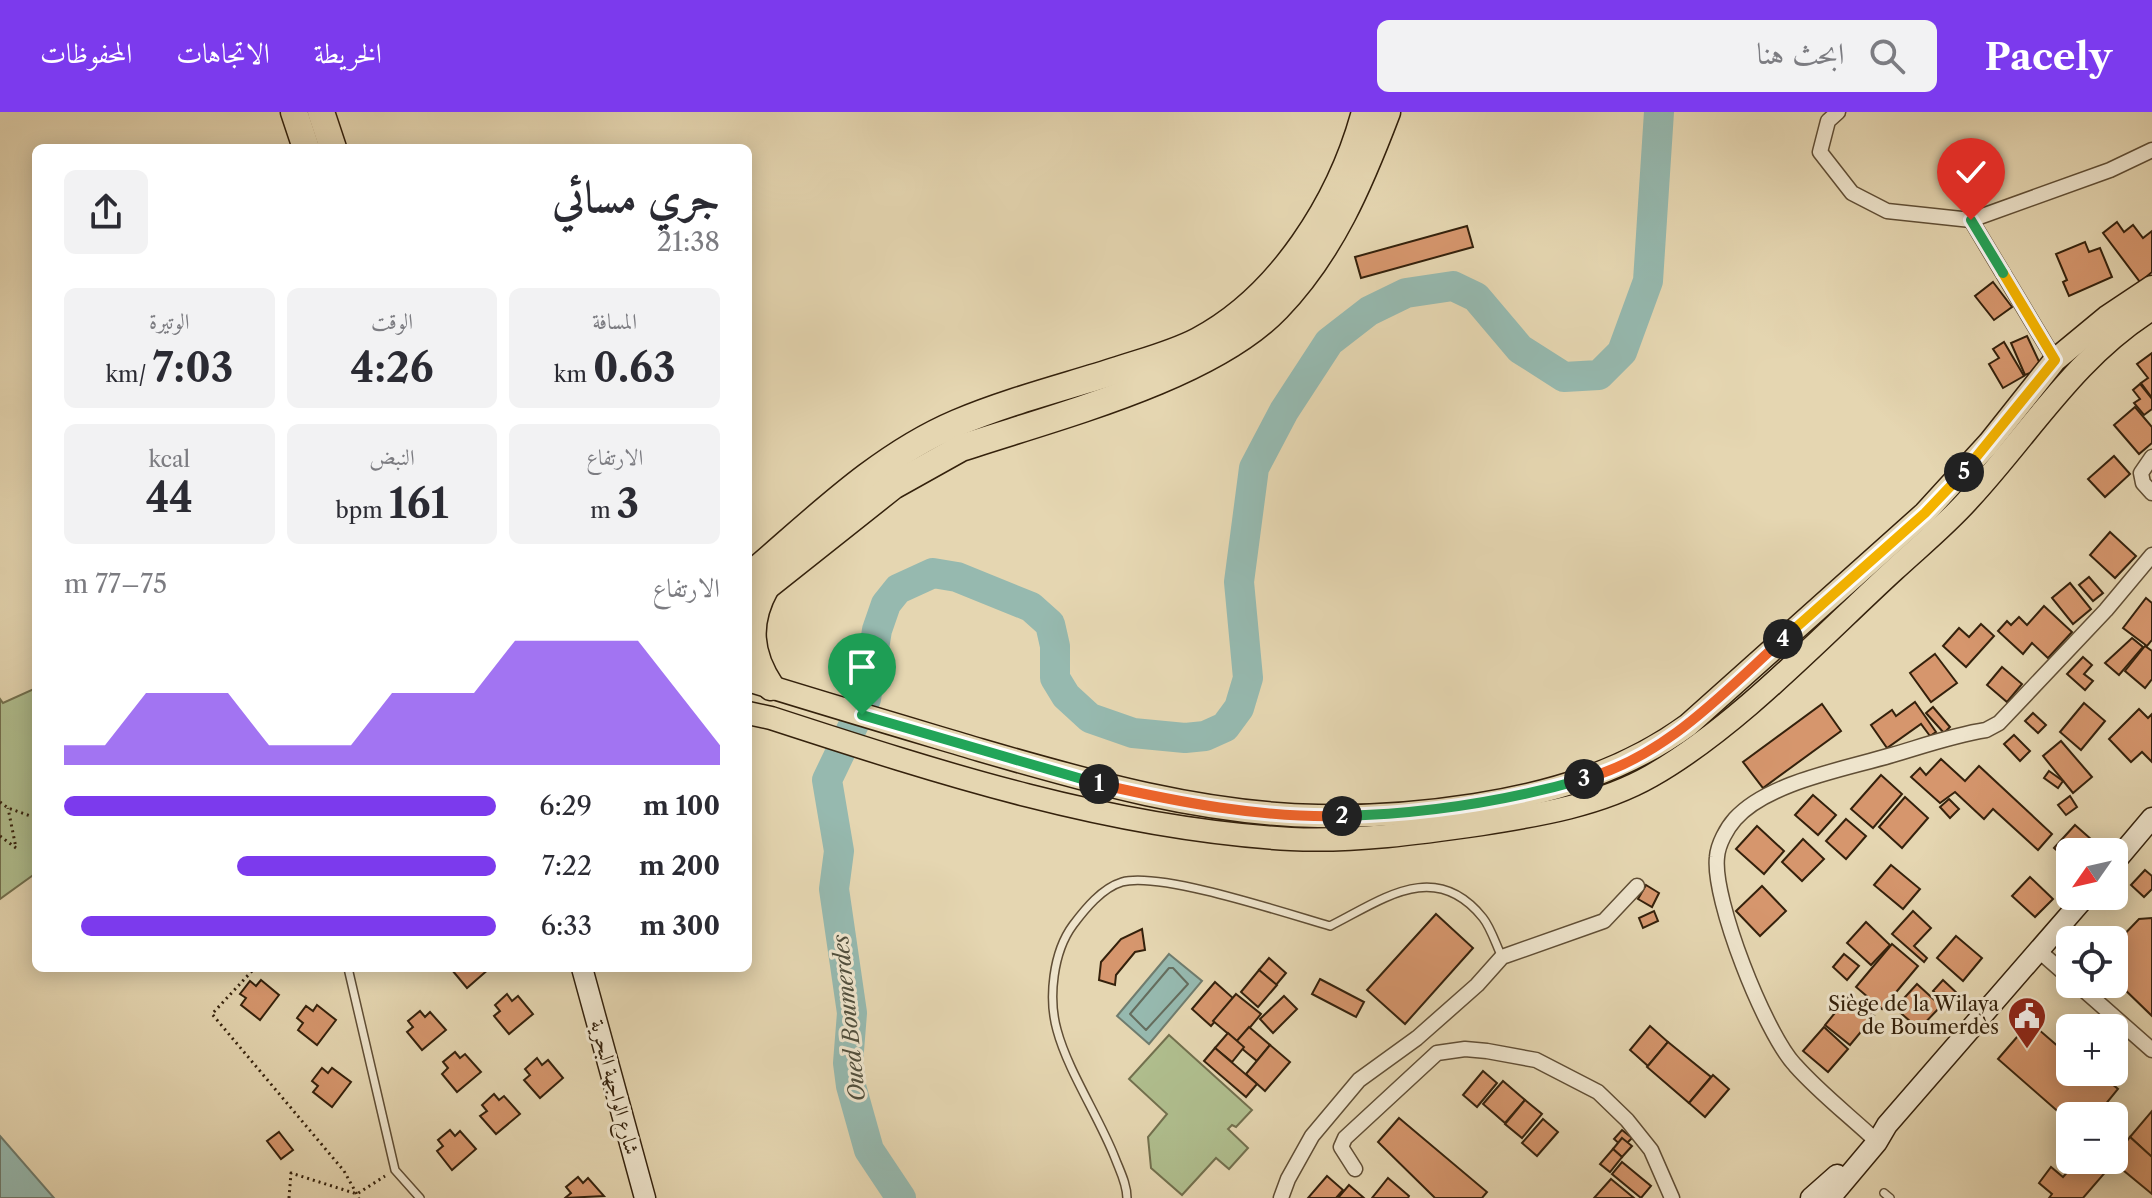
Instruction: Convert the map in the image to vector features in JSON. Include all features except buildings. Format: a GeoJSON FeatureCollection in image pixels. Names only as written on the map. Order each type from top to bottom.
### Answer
{"type":"FeatureCollection","features":[{"type":"Feature","properties":{"kind":"highway"},"geometry":{"type":"LineString","coordinates":[[294,112],[305,144]]}},
{"type":"Feature","properties":{"kind":"highway"},"geometry":{"type":"LineString","coordinates":[[321,112],[332,144]]}},
{"type":"Feature","properties":{"kind":"highway"},"geometry":{"type":"LineString","coordinates":[[760,684],[752,648],[754,587],[850,488],[907,450],[956,424],[1156,358],[1196,342],[1228,323],[1271,284],[1318,221],[1365,112]]}},
{"type":"Feature","properties":{"kind":"highway"},"geometry":{"type":"LineString","coordinates":[[754,587],[893,486],[930,463],[961,448],[1190,367],[1250,332],[1276,310],[1303,279],[1326,244],[1347,209],[1387,112]]}},
{"type":"Feature","properties":{"kind":"main road"},"geometry":{"type":"LineString","coordinates":[[760,684],[1101,784],[1208,806],[1294,815],[1359,816],[1443,810],[1506,800],[1593,777],[1658,746],[1688,725],[1925,513],[1989,443],[2055,360],[2107,317],[2152,287]]}},
{"type":"Feature","properties":{"kind":"main road"},"geometry":{"type":"LineString","coordinates":[[752,714],[914,764],[1150,824],[1293,839],[1377,836],[1459,827],[1543,813],[1614,793],[1648,778],[1719,730],[1969,499],[2092,354],[2152,309]]}},
{"type":"Feature","properties":{"kind":"main road"},"geometry":{"type":"LineString","coordinates":[[2128,846],[2152,818]]}},
{"type":"Feature","properties":{"kind":"main road"},"geometry":{"type":"LineString","coordinates":[[1811,1198],[1879,1130],[2074,910]]}},
{"type":"Feature","properties":{"kind":"main road","name":"شارع الواجهة البحرية"},"geometry":{"type":"LineString","coordinates":[[584,972],[645,1198]]}},
{"type":"Feature","properties":{"kind":"main road"},"geometry":{"type":"LineString","coordinates":[[1830,1198],[1877,1142],[1879,1130]]}},
{"type":"Feature","properties":{"kind":"street"},"geometry":{"type":"LineString","coordinates":[[1838,112],[1828,121],[1820,152],[1852,193],[1887,211],[1971,220],[2110,170],[2152,150]]}},
{"type":"Feature","properties":{"kind":"street"},"geometry":{"type":"LineString","coordinates":[[1971,220],[2055,360]]}},
{"type":"Feature","properties":{"kind":"street"},"geometry":{"type":"LineString","coordinates":[[2152,457],[2141,473],[2143,483],[2152,493]]}},
{"type":"Feature","properties":{"kind":"street"},"geometry":{"type":"LineString","coordinates":[[1879,1130],[1794,1064],[1776,1039],[1751,987],[1719,888],[1717,853],[1723,838],[1733,821],[1747,807],[1768,795],[1805,781],[1986,730],[1999,723],[2106,610],[2152,555]]}},
{"type":"Feature","properties":{"kind":"street"},"geometry":{"type":"LineString","coordinates":[[1281,1198],[1312,1136],[1359,1080],[1427,1029],[1477,985],[1502,957],[1604,921],[1637,886]]}},
{"type":"Feature","properties":{"kind":"street"},"geometry":{"type":"LineString","coordinates":[[2039,951],[2056,966]]}},
{"type":"Feature","properties":{"kind":"street"},"geometry":{"type":"LineString","coordinates":[[2093,998],[2152,1050]]}},
{"type":"Feature","properties":{"kind":"street"},"geometry":{"type":"LineString","coordinates":[[1355,1169],[1341,1147],[1345,1138],[1437,1053],[1465,1049],[1487,1051],[1536,1060],[1598,1092],[1627,1120],[1651,1150],[1672,1198]]}},
{"type":"Feature","properties":{"kind":"lane"},"geometry":{"type":"LineString","coordinates":[[1127,1198],[1127,1188],[1105,1133],[1057,1030],[1053,991],[1062,940],[1089,903],[1122,882],[1152,881],[1245,901],[1330,926],[1400,890],[1429,885],[1448,889],[1483,918],[1502,957]]}},
{"type":"Feature","properties":{"kind":"lane"},"geometry":{"type":"LineString","coordinates":[[349,972],[395,1170],[420,1198]]}},
{"type":"Feature","properties":{"kind":"path"},"geometry":{"type":"LineString","coordinates":[[0,802],[32,817]]}},
{"type":"Feature","properties":{"kind":"path"},"geometry":{"type":"LineString","coordinates":[[0,836],[16,848],[8,808]]}},
{"type":"Feature","properties":{"kind":"path"},"geometry":{"type":"LineString","coordinates":[[251,972],[212,1014],[344,1171],[358,1196]]}},
{"type":"Feature","properties":{"kind":"path"},"geometry":{"type":"LineString","coordinates":[[358,1196],[395,1170]]}},
{"type":"Feature","properties":{"kind":"path"},"geometry":{"type":"LineString","coordinates":[[289,1198],[291,1173],[358,1196]]}},
{"type":"Feature","properties":{"kind":"green space"},"geometry":{"type":"Polygon","coordinates":[[[32,690],[32,876],[0,899],[0,699],[3,703],[32,690]]]}},
{"type":"Feature","properties":{"kind":"green space"},"geometry":{"type":"Polygon","coordinates":[[[1169,1035],[1252,1110],[1236,1127],[1232,1125],[1228,1129],[1248,1148],[1229,1169],[1216,1158],[1182,1195],[1151,1168],[1148,1137],[1167,1114],[1129,1079],[1169,1035]]]}},
{"type":"Feature","properties":{"kind":"water"},"geometry":{"type":"Polygon","coordinates":[[[1169,954],[1202,981],[1149,1044],[1117,1016],[1169,954]]]}},
{"type":"Feature","properties":{"kind":"water"},"geometry":{"type":"Polygon","coordinates":[[[0,1136],[54,1198],[0,1198],[0,1136]]]}},
{"type":"Feature","properties":{"kind":"waterway","name":"Oued Boumerdes"},"geometry":{"type":"LineString","coordinates":[[901,1198],[869,1150],[851,1086],[848,1063],[852,1013],[834,889],[839,851],[827,780],[866,699],[877,630],[886,604],[898,589],[933,573],[957,577],[1031,607],[1050,624],[1055,646],[1055,678],[1066,696],[1090,718],[1133,733],[1185,738],[1205,736],[1225,727],[1239,708],[1248,678],[1239,582],[1254,468],[1284,411],[1329,342],[1369,311],[1406,293],[1453,286],[1476,297],[1520,349],[1564,377],[1599,375],[1622,352],[1648,281],[1659,112]]}},
{"type":"Feature","properties":{"kind":"place","name":"Siège de la Wilaya de Boumerdès"},"geometry":{"type":"Point","coordinates":[2027,1050]}},
{"type":"Feature","properties":{"kind":"route"},"geometry":{"type":"LineString","coordinates":[[862,715],[1101,784],[1208,806],[1282,814],[1359,816],[1443,810],[1506,800],[1593,777],[1625,764],[1688,725],[1925,513],[1989,443],[2055,360],[1971,220]]}}]}
